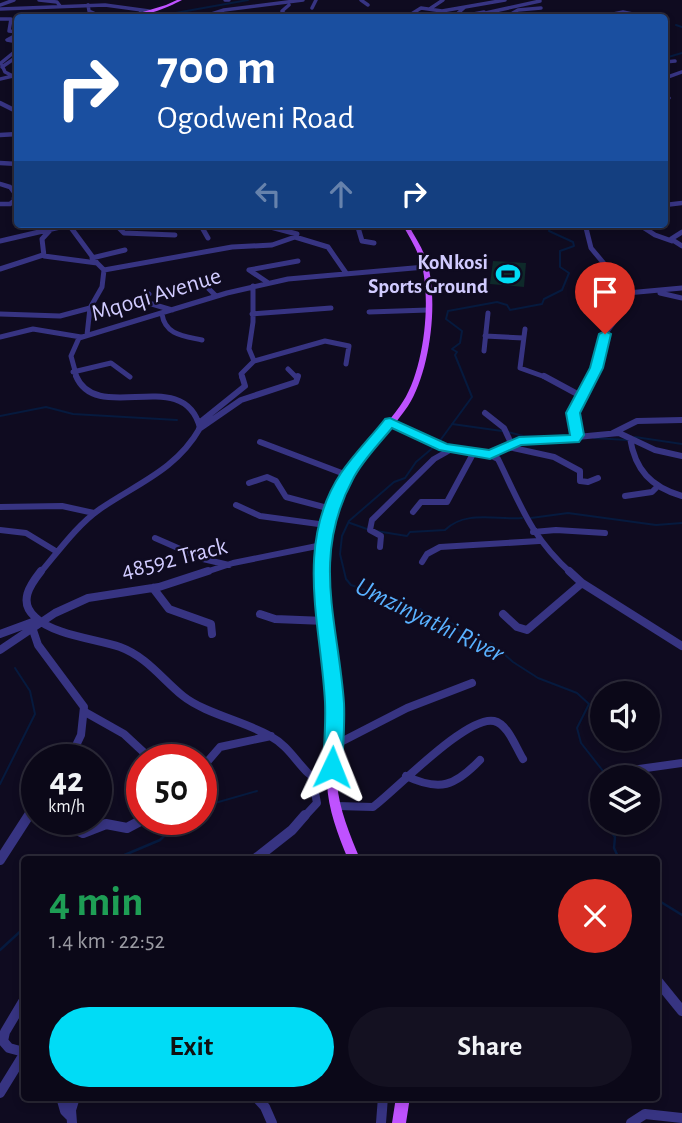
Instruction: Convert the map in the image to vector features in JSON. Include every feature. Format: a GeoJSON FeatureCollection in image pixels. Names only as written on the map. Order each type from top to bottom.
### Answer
{"type":"FeatureCollection","features":[{"type":"Feature","properties":{"kind":"main road"},"geometry":{"type":"LineString","coordinates":[[152,14],[180,0]]}},
{"type":"Feature","properties":{"kind":"main road"},"geometry":{"type":"LineString","coordinates":[[353,856],[332,785],[335,704],[320,577],[322,545],[331,509],[347,475],[405,405],[415,387],[428,310],[425,267],[407,228]]}},
{"type":"Feature","properties":{"kind":"main road"},"geometry":{"type":"LineString","coordinates":[[399,1123],[402,1101]]}},
{"type":"Feature","properties":{"kind":"street"},"geometry":{"type":"LineString","coordinates":[[0,7],[14,0]]}},
{"type":"Feature","properties":{"kind":"street"},"geometry":{"type":"LineString","coordinates":[[40,0],[57,2],[59,6]]}},
{"type":"Feature","properties":{"kind":"street"},"geometry":{"type":"LineString","coordinates":[[113,0],[118,6]]}},
{"type":"Feature","properties":{"kind":"street"},"geometry":{"type":"LineString","coordinates":[[212,14],[305,0]]}},
{"type":"Feature","properties":{"kind":"street"},"geometry":{"type":"LineString","coordinates":[[285,14],[282,11],[284,7],[305,0]]}},
{"type":"Feature","properties":{"kind":"street"},"geometry":{"type":"LineString","coordinates":[[312,8],[316,0]]}},
{"type":"Feature","properties":{"kind":"street"},"geometry":{"type":"LineString","coordinates":[[361,0],[368,5]]}},
{"type":"Feature","properties":{"kind":"street"},"geometry":{"type":"LineString","coordinates":[[406,14],[430,8],[442,11],[505,0]]}},
{"type":"Feature","properties":{"kind":"street"},"geometry":{"type":"LineString","coordinates":[[524,0],[542,1]]}},
{"type":"Feature","properties":{"kind":"street"},"geometry":{"type":"LineString","coordinates":[[436,8],[445,1]]}},
{"type":"Feature","properties":{"kind":"street"},"geometry":{"type":"LineString","coordinates":[[473,14],[542,1]]}},
{"type":"Feature","properties":{"kind":"street"},"geometry":{"type":"LineString","coordinates":[[88,5],[87,9],[96,14]]}},
{"type":"Feature","properties":{"kind":"street"},"geometry":{"type":"LineString","coordinates":[[53,13],[59,6]]}},
{"type":"Feature","properties":{"kind":"street"},"geometry":{"type":"LineString","coordinates":[[0,7],[118,6],[146,14]]}},
{"type":"Feature","properties":{"kind":"street"},"geometry":{"type":"LineString","coordinates":[[463,14],[458,13],[466,7]]}},
{"type":"Feature","properties":{"kind":"street"},"geometry":{"type":"LineString","coordinates":[[510,14],[517,10],[541,8]]}},
{"type":"Feature","properties":{"kind":"street"},"geometry":{"type":"LineString","coordinates":[[410,14],[414,11]]}},
{"type":"Feature","properties":{"kind":"street"},"geometry":{"type":"LineString","coordinates":[[481,14],[488,11]]}},
{"type":"Feature","properties":{"kind":"street"},"geometry":{"type":"LineString","coordinates":[[609,14],[621,11],[645,14]]}},
{"type":"Feature","properties":{"kind":"street"},"geometry":{"type":"LineString","coordinates":[[0,19],[11,19],[10,32]]}},
{"type":"Feature","properties":{"kind":"street"},"geometry":{"type":"LineString","coordinates":[[0,34],[14,33]]}},
{"type":"Feature","properties":{"kind":"street"},"geometry":{"type":"LineString","coordinates":[[2,67],[2,60],[14,52]]}},
{"type":"Feature","properties":{"kind":"street"},"geometry":{"type":"LineString","coordinates":[[2,67],[14,59]]}},
{"type":"Feature","properties":{"kind":"street"},"geometry":{"type":"LineString","coordinates":[[668,62],[675,61]]}},
{"type":"Feature","properties":{"kind":"street"},"geometry":{"type":"LineString","coordinates":[[2,67],[14,75]]}},
{"type":"Feature","properties":{"kind":"street"},"geometry":{"type":"LineString","coordinates":[[0,241],[51,228]]}},
{"type":"Feature","properties":{"kind":"street"},"geometry":{"type":"LineString","coordinates":[[43,255],[42,239],[51,228]]}},
{"type":"Feature","properties":{"kind":"street"},"geometry":{"type":"LineString","coordinates":[[72,228],[92,258],[104,270]]}},
{"type":"Feature","properties":{"kind":"street"},"geometry":{"type":"LineString","coordinates":[[119,228],[124,233],[174,235]]}},
{"type":"Feature","properties":{"kind":"street"},"geometry":{"type":"LineString","coordinates":[[202,228],[208,238]]}},
{"type":"Feature","properties":{"kind":"street"},"geometry":{"type":"LineString","coordinates":[[271,228],[328,247],[346,273]]}},
{"type":"Feature","properties":{"kind":"street"},"geometry":{"type":"LineString","coordinates":[[294,228],[296,236]]}},
{"type":"Feature","properties":{"kind":"street"},"geometry":{"type":"LineString","coordinates":[[358,228],[362,241],[374,243]]}},
{"type":"Feature","properties":{"kind":"street"},"geometry":{"type":"LineString","coordinates":[[577,437],[572,417],[596,368],[603,337],[622,313],[610,270],[591,248],[586,228]]}},
{"type":"Feature","properties":{"kind":"street"},"geometry":{"type":"LineString","coordinates":[[644,228],[655,236],[682,246]]}},
{"type":"Feature","properties":{"kind":"street"},"geometry":{"type":"LineString","coordinates":[[672,241],[672,237],[682,232]]}},
{"type":"Feature","properties":{"kind":"street"},"geometry":{"type":"LineString","coordinates":[[104,270],[181,258],[234,246],[263,246],[286,242],[296,236]]}},
{"type":"Feature","properties":{"kind":"street"},"geometry":{"type":"LineString","coordinates":[[92,258],[125,250]]}},
{"type":"Feature","properties":{"kind":"street"},"geometry":{"type":"LineString","coordinates":[[0,269],[43,255],[52,259],[97,263]]}},
{"type":"Feature","properties":{"kind":"street"},"geometry":{"type":"LineString","coordinates":[[268,283],[249,270],[298,261]]}},
{"type":"Feature","properties":{"kind":"street","name":"Mqoqi Avenue"},"geometry":{"type":"LineString","coordinates":[[74,372],[72,351],[84,336],[216,296],[300,277],[425,267]]}},
{"type":"Feature","properties":{"kind":"street"},"geometry":{"type":"LineString","coordinates":[[0,337],[33,328],[84,336],[90,308],[102,287],[104,270]]}},
{"type":"Feature","properties":{"kind":"street"},"geometry":{"type":"LineString","coordinates":[[194,281],[207,287],[216,296]]}},
{"type":"Feature","properties":{"kind":"street"},"geometry":{"type":"LineString","coordinates":[[253,286],[249,349],[254,361]]}},
{"type":"Feature","properties":{"kind":"street"},"geometry":{"type":"LineString","coordinates":[[617,294],[680,289]]}},
{"type":"Feature","properties":{"kind":"street"},"geometry":{"type":"LineString","coordinates":[[656,291],[682,298]]}},
{"type":"Feature","properties":{"kind":"street"},"geometry":{"type":"LineString","coordinates":[[149,294],[135,299],[173,311]]}},
{"type":"Feature","properties":{"kind":"street"},"geometry":{"type":"LineString","coordinates":[[0,314],[60,316],[90,308]]}},
{"type":"Feature","properties":{"kind":"street"},"geometry":{"type":"LineString","coordinates":[[252,314],[331,308]]}},
{"type":"Feature","properties":{"kind":"street"},"geometry":{"type":"LineString","coordinates":[[369,312],[428,310]]}},
{"type":"Feature","properties":{"kind":"street"},"geometry":{"type":"LineString","coordinates":[[484,351],[488,313]]}},
{"type":"Feature","properties":{"kind":"street"},"geometry":{"type":"LineString","coordinates":[[162,314],[162,324],[167,331],[202,340]]}},
{"type":"Feature","properties":{"kind":"street"},"geometry":{"type":"LineString","coordinates":[[525,329],[520,368],[540,374],[581,396]]}},
{"type":"Feature","properties":{"kind":"street"},"geometry":{"type":"LineString","coordinates":[[485,336],[523,338]]}},
{"type":"Feature","properties":{"kind":"street"},"geometry":{"type":"LineString","coordinates":[[39,622],[26,603],[29,586],[36,575],[94,513],[172,464],[188,449],[199,426],[244,387],[246,384],[241,374],[254,361],[324,340],[349,346],[346,364]]}},
{"type":"Feature","properties":{"kind":"street"},"geometry":{"type":"LineString","coordinates":[[130,377],[111,363],[74,372],[80,387],[90,394],[176,398],[184,403],[199,426]]}},
{"type":"Feature","properties":{"kind":"street"},"geometry":{"type":"LineString","coordinates":[[199,426],[241,400],[296,382],[298,376],[288,369]]}},
{"type":"Feature","properties":{"kind":"street"},"geometry":{"type":"LineString","coordinates":[[485,413],[504,428],[507,445]]}},
{"type":"Feature","properties":{"kind":"street"},"geometry":{"type":"LineString","coordinates":[[613,433],[627,424],[646,419],[682,420]]}},
{"type":"Feature","properties":{"kind":"street"},"geometry":{"type":"LineString","coordinates":[[390,422],[427,441],[447,448],[490,454],[502,463],[539,541],[582,583],[682,646]]}},
{"type":"Feature","properties":{"kind":"street"},"geometry":{"type":"LineString","coordinates":[[490,454],[507,445],[570,440],[613,433],[648,447],[682,456]]}},
{"type":"Feature","properties":{"kind":"street"},"geometry":{"type":"LineString","coordinates":[[630,438],[641,467],[656,488],[682,496]]}},
{"type":"Feature","properties":{"kind":"street"},"geometry":{"type":"LineString","coordinates":[[260,442],[289,450],[310,462],[347,475]]}},
{"type":"Feature","properties":{"kind":"street"},"geometry":{"type":"LineString","coordinates":[[507,445],[574,466],[580,471],[580,481],[588,482],[598,478]]}},
{"type":"Feature","properties":{"kind":"street"},"geometry":{"type":"LineString","coordinates":[[380,547],[381,536],[369,529],[372,520],[447,448]]}},
{"type":"Feature","properties":{"kind":"street"},"geometry":{"type":"LineString","coordinates":[[413,512],[421,502],[447,502],[474,452]]}},
{"type":"Feature","properties":{"kind":"street"},"geometry":{"type":"LineString","coordinates":[[249,483],[260,478],[274,479],[279,482],[286,497],[331,509]]}},
{"type":"Feature","properties":{"kind":"street"},"geometry":{"type":"LineString","coordinates":[[625,496],[652,492],[656,488]]}},
{"type":"Feature","properties":{"kind":"street"},"geometry":{"type":"LineString","coordinates":[[236,505],[260,516],[326,525]]}},
{"type":"Feature","properties":{"kind":"street"},"geometry":{"type":"LineString","coordinates":[[0,508],[68,508],[94,513]]}},
{"type":"Feature","properties":{"kind":"street"},"geometry":{"type":"LineString","coordinates":[[0,530],[26,533],[54,550]]}},
{"type":"Feature","properties":{"kind":"street"},"geometry":{"type":"LineString","coordinates":[[533,532],[556,530],[605,533]]}},
{"type":"Feature","properties":{"kind":"street"},"geometry":{"type":"LineString","coordinates":[[155,538],[210,561],[229,565]]}},
{"type":"Feature","properties":{"kind":"street"},"geometry":{"type":"LineString","coordinates":[[422,562],[428,554],[440,548],[539,541]]}},
{"type":"Feature","properties":{"kind":"street","name":"48592 Track"},"geometry":{"type":"LineString","coordinates":[[39,622],[88,598],[153,588],[229,565],[322,545]]}},
{"type":"Feature","properties":{"kind":"street"},"geometry":{"type":"LineString","coordinates":[[503,614],[517,627],[530,628],[582,583]]}},
{"type":"Feature","properties":{"kind":"street"},"geometry":{"type":"LineString","coordinates":[[153,588],[169,609],[211,624],[214,628],[212,634]]}},
{"type":"Feature","properties":{"kind":"street"},"geometry":{"type":"LineString","coordinates":[[260,614],[275,619],[325,621]]}},
{"type":"Feature","properties":{"kind":"street"},"geometry":{"type":"LineString","coordinates":[[0,650],[33,630],[39,622]]}},
{"type":"Feature","properties":{"kind":"street"},"geometry":{"type":"LineString","coordinates":[[0,634],[39,622],[139,656],[185,698],[271,736],[289,749],[312,777],[318,797],[317,803],[292,830],[260,856]]}},
{"type":"Feature","properties":{"kind":"street"},"geometry":{"type":"LineString","coordinates":[[33,630],[38,645],[76,694],[85,712],[124,734],[135,744]]}},
{"type":"Feature","properties":{"kind":"street"},"geometry":{"type":"LineString","coordinates":[[333,746],[407,708],[472,683]]}},
{"type":"Feature","properties":{"kind":"street"},"geometry":{"type":"LineString","coordinates":[[77,744],[85,712]]}},
{"type":"Feature","properties":{"kind":"street"},"geometry":{"type":"LineString","coordinates":[[337,806],[373,807],[406,776],[469,729],[489,720],[498,723],[508,734],[523,759]]}},
{"type":"Feature","properties":{"kind":"street"},"geometry":{"type":"LineString","coordinates":[[217,751],[233,743],[271,736]]}},
{"type":"Feature","properties":{"kind":"street"},"geometry":{"type":"LineString","coordinates":[[406,776],[424,785],[447,785],[460,781],[480,760]]}},
{"type":"Feature","properties":{"kind":"street"},"geometry":{"type":"LineString","coordinates":[[660,766],[682,763]]}},
{"type":"Feature","properties":{"kind":"street"},"geometry":{"type":"LineString","coordinates":[[312,777],[332,785]]}},
{"type":"Feature","properties":{"kind":"street"},"geometry":{"type":"LineString","coordinates":[[0,860],[21,828]]}},
{"type":"Feature","properties":{"kind":"street"},"geometry":{"type":"LineString","coordinates":[[660,984],[682,1011]]}},
{"type":"Feature","properties":{"kind":"street"},"geometry":{"type":"LineString","coordinates":[[21,1005],[5,1032],[3,1041],[9,1048],[21,1052]]}},
{"type":"Feature","properties":{"kind":"street"},"geometry":{"type":"LineString","coordinates":[[0,1093],[8,1084],[21,1059]]}},
{"type":"Feature","properties":{"kind":"street"},"geometry":{"type":"LineString","coordinates":[[62,1101],[71,1120]]}},
{"type":"Feature","properties":{"kind":"street"},"geometry":{"type":"LineString","coordinates":[[71,1120],[74,1101]]}},
{"type":"Feature","properties":{"kind":"street"},"geometry":{"type":"LineString","coordinates":[[260,1101],[272,1123]]}},
{"type":"Feature","properties":{"kind":"street"},"geometry":{"type":"LineString","coordinates":[[381,1123],[383,1101]]}},
{"type":"Feature","properties":{"kind":"street"},"geometry":{"type":"LineString","coordinates":[[631,1123],[645,1114],[682,1118]]}},
{"type":"Feature","properties":{"kind":"green space","name":"KoNkosi Sports Ground"},"geometry":{"type":"Polygon","coordinates":[[[493,261],[526,263],[524,287],[490,284],[493,261]]]}},
{"type":"Feature","properties":{"kind":"waterway","name":"Umzinyathi River"},"geometry":{"type":"LineString","coordinates":[[170,14],[248,0]]}},
{"type":"Feature","properties":{"kind":"waterway"},"geometry":{"type":"LineString","coordinates":[[676,25],[682,27]]}},
{"type":"Feature","properties":{"kind":"waterway"},"geometry":{"type":"LineString","coordinates":[[668,57],[682,53]]}},
{"type":"Feature","properties":{"kind":"waterway","name":"Umzinyathi River"},"geometry":{"type":"LineString","coordinates":[[452,424],[472,397],[455,355],[457,352],[452,349],[460,343],[462,331],[446,319],[448,311],[497,302],[507,305],[510,310],[542,304],[544,299],[562,290],[569,273],[560,267],[560,251],[574,246],[573,242],[549,231],[550,228]]}},
{"type":"Feature","properties":{"kind":"waterway"},"geometry":{"type":"LineString","coordinates":[[0,416],[46,407],[73,414],[177,420]]}},
{"type":"Feature","properties":{"kind":"waterway","name":"Umzinyathi River"},"geometry":{"type":"LineString","coordinates":[[439,442],[452,424]]}},
{"type":"Feature","properties":{"kind":"waterway"},"geometry":{"type":"LineString","coordinates":[[452,424],[502,431]]}},
{"type":"Feature","properties":{"kind":"waterway"},"geometry":{"type":"LineString","coordinates":[[508,432],[523,436],[557,437]]}},
{"type":"Feature","properties":{"kind":"waterway"},"geometry":{"type":"LineString","coordinates":[[635,437],[682,444]]}},
{"type":"Feature","properties":{"kind":"waterway"},"geometry":{"type":"LineString","coordinates":[[594,438],[627,440]]}},
{"type":"Feature","properties":{"kind":"waterway","name":"Umzinyathi River"},"geometry":{"type":"LineString","coordinates":[[435,446],[416,462],[405,478],[394,482],[349,521],[342,536],[340,554],[346,579],[351,585],[422,610],[434,619],[453,624],[466,638],[493,644],[513,662],[538,678],[577,693],[589,704],[577,728],[581,743],[598,765]]}},
{"type":"Feature","properties":{"kind":"waterway"},"geometry":{"type":"LineString","coordinates":[[531,518],[568,513],[656,525],[682,523]]}},
{"type":"Feature","properties":{"kind":"waterway"},"geometry":{"type":"LineString","coordinates":[[376,531],[407,536],[410,532],[445,530],[471,518],[522,518]]}},
{"type":"Feature","properties":{"kind":"waterway"},"geometry":{"type":"LineString","coordinates":[[350,523],[367,529]]}},
{"type":"Feature","properties":{"kind":"waterway"},"geometry":{"type":"LineString","coordinates":[[0,784],[35,714],[30,691],[15,668]]}},
{"type":"Feature","properties":{"kind":"waterway"},"geometry":{"type":"LineString","coordinates":[[217,802],[257,791]]}},
{"type":"Feature","properties":{"kind":"waterway"},"geometry":{"type":"LineString","coordinates":[[122,856],[160,840],[165,835]]}},
{"type":"Feature","properties":{"kind":"waterway","name":"Umzinyathi River"},"geometry":{"type":"LineString","coordinates":[[614,835],[618,856]]}},
{"type":"Feature","properties":{"kind":"waterway","name":"Umzinyathi River"},"geometry":{"type":"LineString","coordinates":[[660,901],[682,915]]}},
{"type":"Feature","properties":{"kind":"waterway"},"geometry":{"type":"LineString","coordinates":[[0,950],[21,931]]}},
{"type":"Feature","properties":{"kind":"place","name":"KoNkosi Sports Ground"},"geometry":{"type":"Point","coordinates":[508,274]}},
{"type":"Feature","properties":{"kind":"route"},"geometry":{"type":"LineString","coordinates":[[332,767],[335,704],[321,592],[320,556],[329,516],[347,475],[358,458],[390,422],[444,447],[490,454],[507,444],[519,441],[574,439],[578,435],[573,413],[596,368],[605,334]]}}]}
